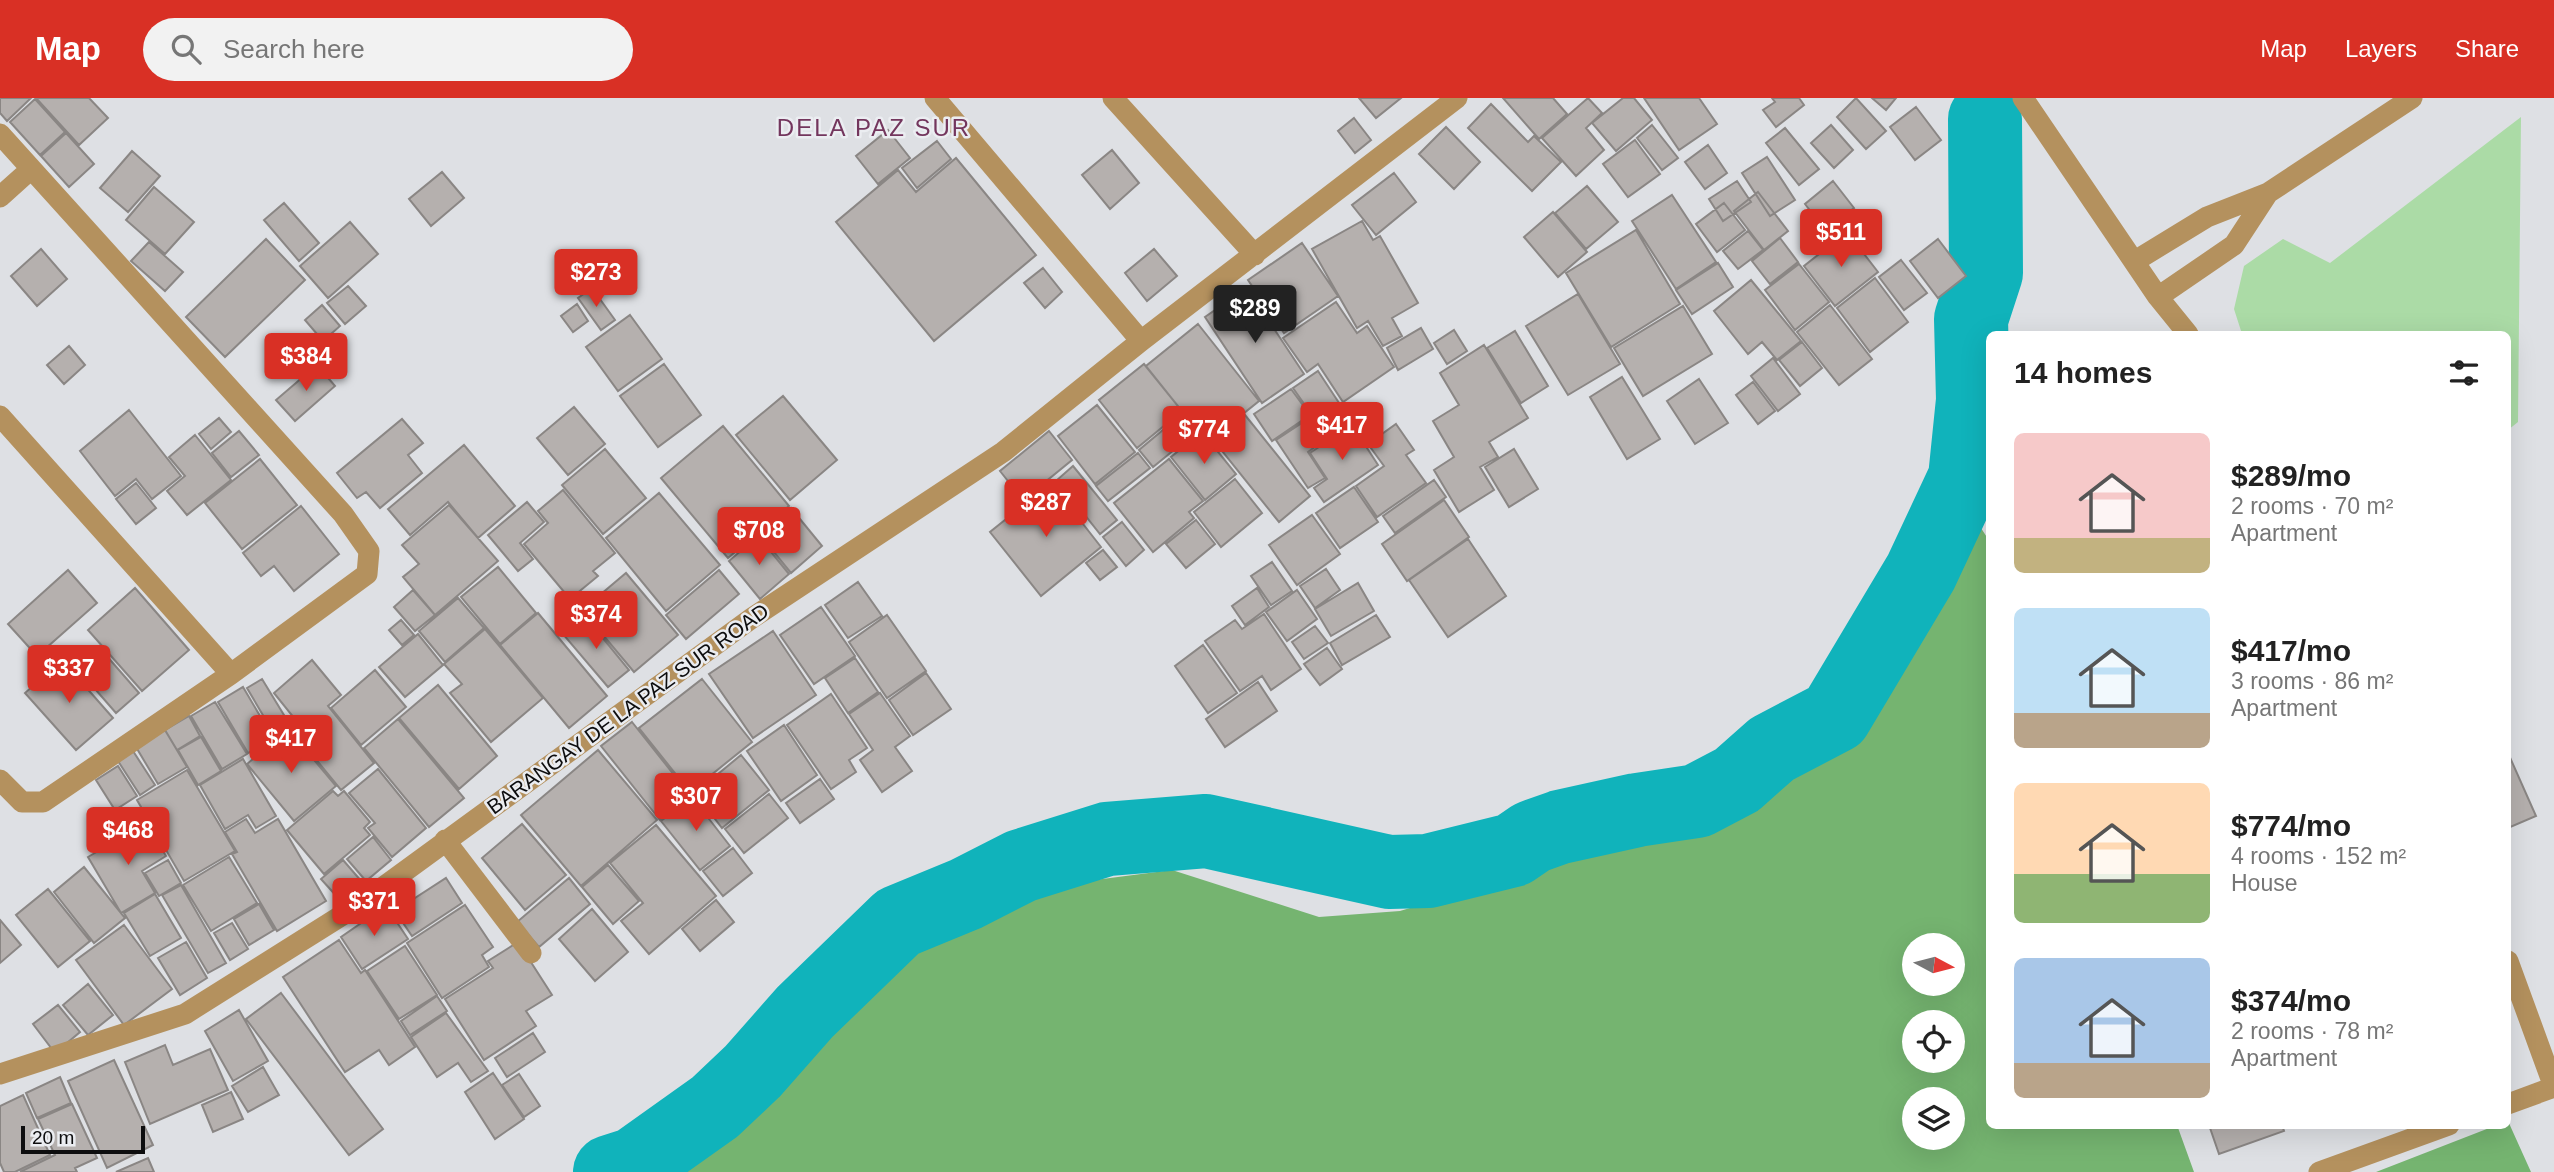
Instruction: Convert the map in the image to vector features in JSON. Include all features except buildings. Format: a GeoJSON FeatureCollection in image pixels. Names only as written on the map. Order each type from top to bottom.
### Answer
{"type":"FeatureCollection","features":[{"type":"Feature","properties":{"kind":"street"},"geometry":{"type":"LineString","coordinates":[[935,98],[1141,341]]}},
{"type":"Feature","properties":{"kind":"street"},"geometry":{"type":"LineString","coordinates":[[1113,98],[1255,255]]}},
{"type":"Feature","properties":{"kind":"street","name":"BARANGAY DE LA PAZ SUR ROAD"},"geometry":{"type":"LineString","coordinates":[[0,1074],[185,1014],[360,904],[752,618],[1003,452],[1141,341],[1457,98]]}},
{"type":"Feature","properties":{"kind":"street"},"geometry":{"type":"LineString","coordinates":[[2023,98],[2158,297],[2186,331]]}},
{"type":"Feature","properties":{"kind":"street"},"geometry":{"type":"LineString","coordinates":[[2135,261],[2207,217],[2268,193],[2412,98]]}},
{"type":"Feature","properties":{"kind":"street"},"geometry":{"type":"LineString","coordinates":[[0,134],[343,514],[369,551],[367,574],[230,674],[43,802],[22,802],[0,780]]}},
{"type":"Feature","properties":{"kind":"street"},"geometry":{"type":"LineString","coordinates":[[0,197],[30,170]]}},
{"type":"Feature","properties":{"kind":"street"},"geometry":{"type":"LineString","coordinates":[[2158,297],[2234,245],[2268,193]]}},
{"type":"Feature","properties":{"kind":"street"},"geometry":{"type":"LineString","coordinates":[[0,416],[230,674]]}},
{"type":"Feature","properties":{"kind":"street"},"geometry":{"type":"LineString","coordinates":[[445,840],[531,953]]}},
{"type":"Feature","properties":{"kind":"street"},"geometry":{"type":"LineString","coordinates":[[2511,969],[2554,1087],[2511,1103]]}},
{"type":"Feature","properties":{"kind":"street"},"geometry":{"type":"LineString","coordinates":[[2319,1172],[2438,1129]]}},
{"type":"Feature","properties":{"kind":"green space"},"geometry":{"type":"Polygon","coordinates":[[[2521,117],[2518,422],[2511,428],[2511,331],[2241,331],[2234,309],[2244,266],[2283,239],[2330,263],[2521,117]]]}},
{"type":"Feature","properties":{"kind":"green space"},"geometry":{"type":"Polygon","coordinates":[[[1970,511],[1986,536],[1986,1129],[2178,1129],[2194,1172],[657,1172],[655,1169],[919,937],[1056,885],[1172,870],[1319,917],[1400,911],[1642,838],[1814,764],[1902,645],[1970,511]]]}},
{"type":"Feature","properties":{"kind":"green space"},"geometry":{"type":"Polygon","coordinates":[[[2511,1128],[2531,1172],[2376,1172],[2487,1129],[2511,1128]]]}},
{"type":"Feature","properties":{"kind":"waterway"},"geometry":{"type":"LineString","coordinates":[[610,1172],[635,1164],[715,1107],[753,1071],[805,1012],[898,922],[966,894],[1021,866],[1107,839],[1206,831],[1389,872],[1428,871],[1513,850],[1532,837],[1560,827],[1637,810],[1697,801],[1737,780],[1772,749],[1835,716],[1921,572],[1965,478],[1973,400],[1971,319],[1986,273],[1985,119]]}},
{"type":"Feature","properties":{"kind":"district","name":"DELA PAZ SUR"},"geometry":{"type":"Point","coordinates":[874,128]}}]}
